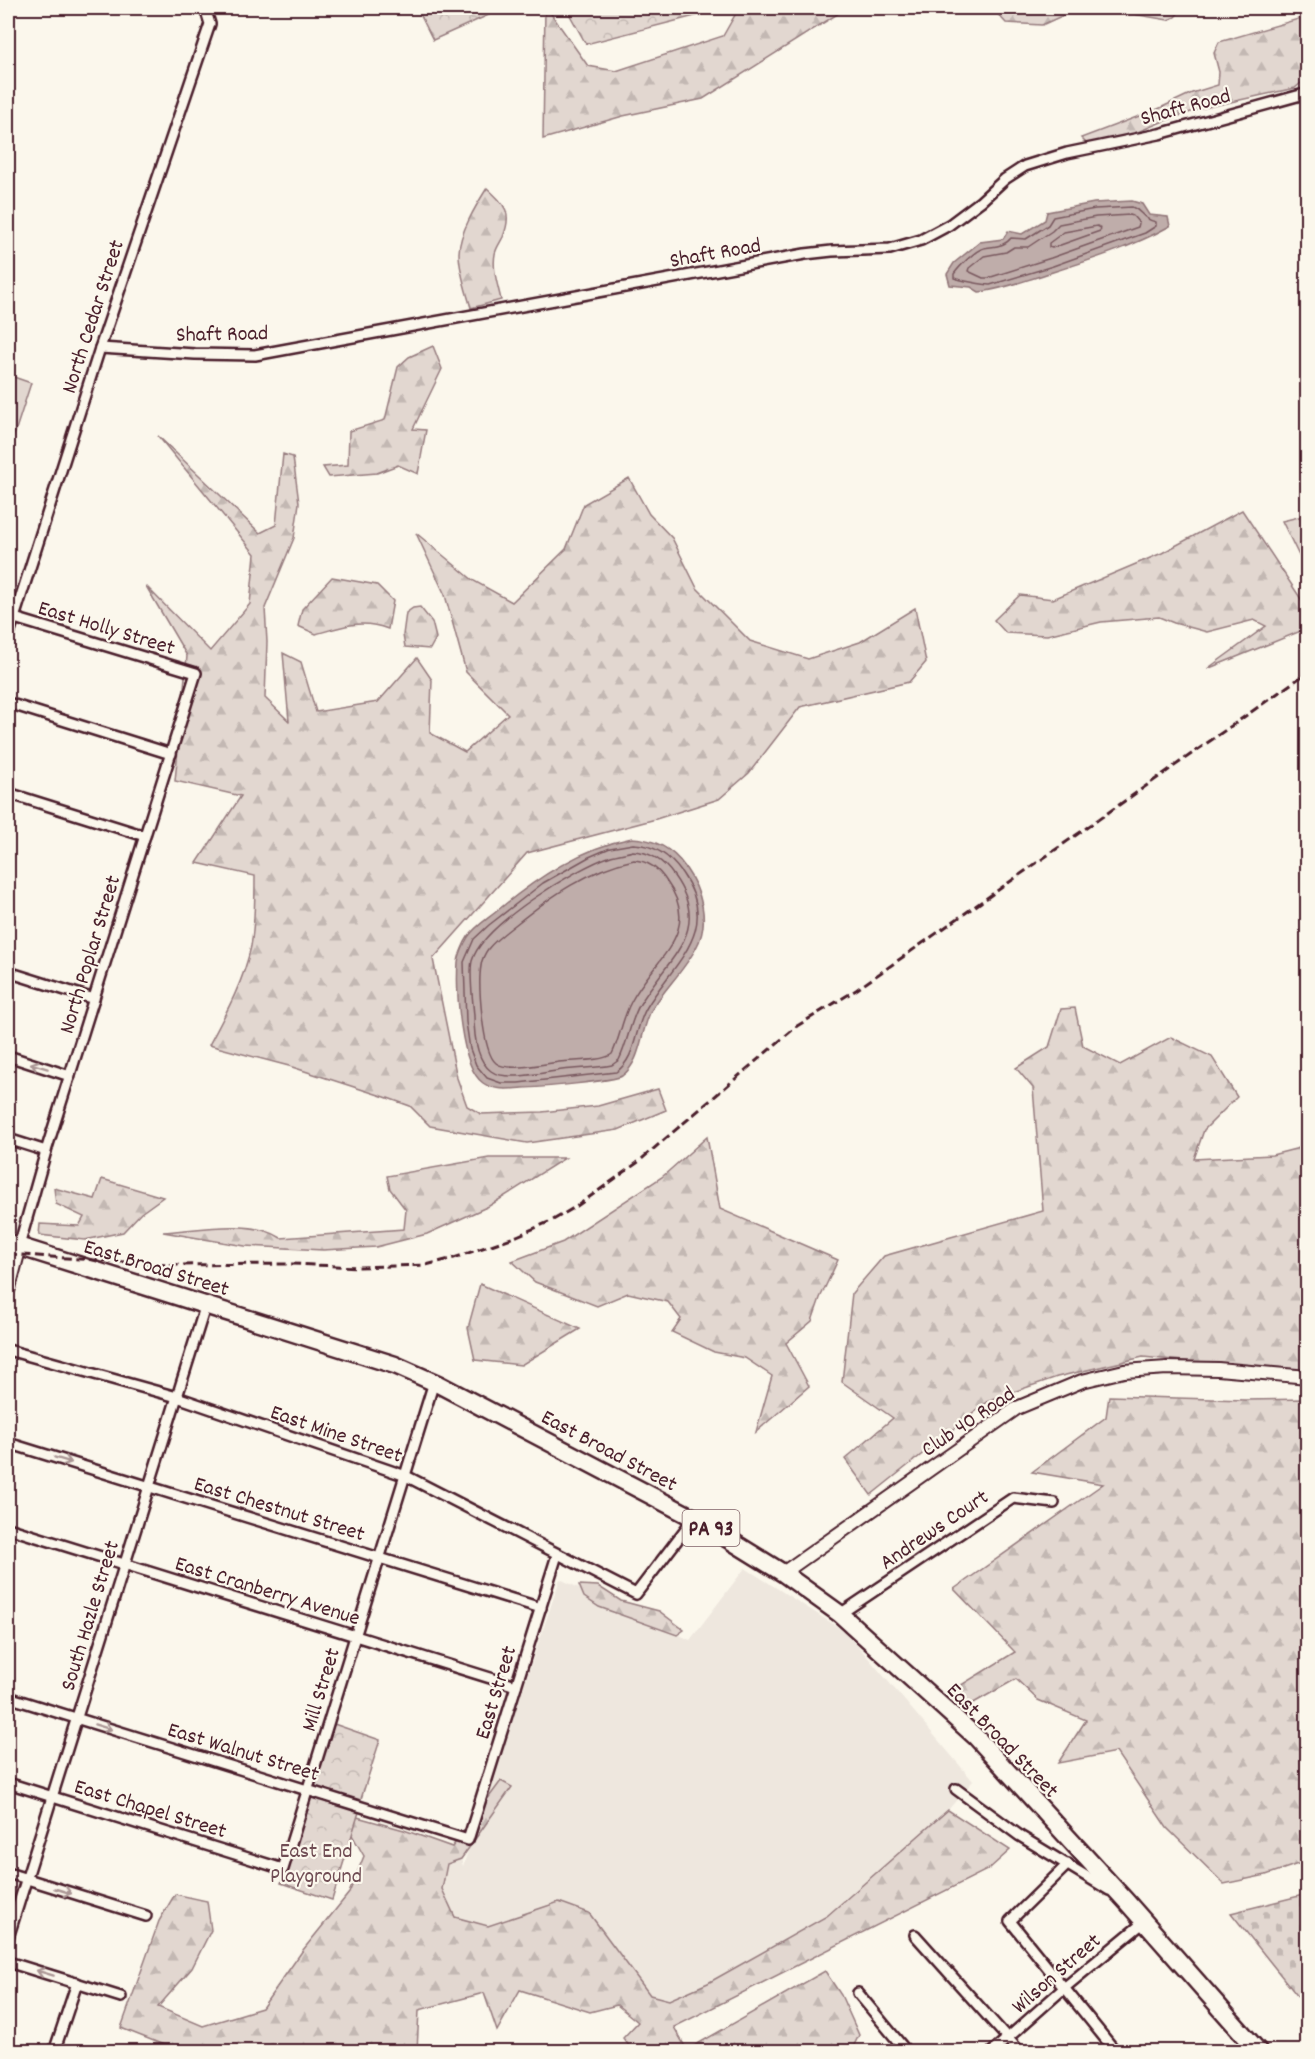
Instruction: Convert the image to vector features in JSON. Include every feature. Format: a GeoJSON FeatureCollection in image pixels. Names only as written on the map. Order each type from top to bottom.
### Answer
{"type":"FeatureCollection","features":[{"type":"Feature","properties":{"kind":"highway","name":"East Broad Street"},"geometry":{"type":"LineString","coordinates":[[13,1244],[395,1365],[434,1382],[694,1518],[783,1573],[840,1614],[976,1737],[1126,1901],[1259,2052]]}},
{"type":"Feature","properties":{"kind":"main road"},"geometry":{"type":"LineString","coordinates":[[8,1288],[13,1244]]}},
{"type":"Feature","properties":{"kind":"street","name":"North Cedar Street"},"geometry":{"type":"LineString","coordinates":[[8,637],[11,617],[210,24],[205,8]]}},
{"type":"Feature","properties":{"kind":"street","name":"Shaft Road"},"geometry":{"type":"LineString","coordinates":[[100,348],[255,355],[805,254],[831,250],[890,249],[921,240],[949,225],[1005,179],[1025,166],[1067,153],[1159,134],[1308,93]]}},
{"type":"Feature","properties":{"kind":"street","name":"East Holly Street"},"geometry":{"type":"LineString","coordinates":[[11,617],[196,674]]}},
{"type":"Feature","properties":{"kind":"street","name":"North Poplar Street"},"geometry":{"type":"LineString","coordinates":[[13,1244],[46,1151],[196,674]]}},
{"type":"Feature","properties":{"kind":"street"},"geometry":{"type":"LineString","coordinates":[[8,703],[171,754]]}},
{"type":"Feature","properties":{"kind":"street"},"geometry":{"type":"LineString","coordinates":[[8,793],[145,836]]}},
{"type":"Feature","properties":{"kind":"street"},"geometry":{"type":"LineString","coordinates":[[8,972],[94,999]]}},
{"type":"Feature","properties":{"kind":"street"},"geometry":{"type":"LineString","coordinates":[[8,1056],[70,1076]]}},
{"type":"Feature","properties":{"kind":"street"},"geometry":{"type":"LineString","coordinates":[[8,1139],[46,1151]]}},
{"type":"Feature","properties":{"kind":"street","name":"South Hazle Street"},"geometry":{"type":"LineString","coordinates":[[8,1938],[206,1304]]}},
{"type":"Feature","properties":{"kind":"street","name":"East Mine Street"},"geometry":{"type":"LineString","coordinates":[[8,1350],[177,1397],[406,1476],[636,1594],[694,1518]]}},
{"type":"Feature","properties":{"kind":"street","name":"Club 40 Road"},"geometry":{"type":"LineString","coordinates":[[783,1573],[1017,1408],[1082,1381],[1124,1371],[1167,1368],[1218,1369],[1308,1377]]}},
{"type":"Feature","properties":{"kind":"street","name":"Mill Street"},"geometry":{"type":"LineString","coordinates":[[283,1869],[434,1382]]}},
{"type":"Feature","properties":{"kind":"street","name":"East Chestnut Street"},"geometry":{"type":"LineString","coordinates":[[8,1443],[541,1608]]}},
{"type":"Feature","properties":{"kind":"street","name":"Andrews Court"},"geometry":{"type":"LineString","coordinates":[[840,1614],[1013,1498],[1054,1503]]}},
{"type":"Feature","properties":{"kind":"street","name":"East Cranberry Avenue"},"geometry":{"type":"LineString","coordinates":[[8,1528],[516,1686]]}},
{"type":"Feature","properties":{"kind":"street","name":"East Street"},"geometry":{"type":"LineString","coordinates":[[468,1840],[557,1555]]}},
{"type":"Feature","properties":{"kind":"street","name":"East Walnut Street"},"geometry":{"type":"LineString","coordinates":[[8,1697],[468,1840]]}},
{"type":"Feature","properties":{"kind":"street","name":"East Chapel Street"},"geometry":{"type":"LineString","coordinates":[[8,1783],[283,1869]]}},
{"type":"Feature","properties":{"kind":"street"},"geometry":{"type":"LineString","coordinates":[[956,1790],[1020,1836],[1126,1901]]}},
{"type":"Feature","properties":{"kind":"street"},"geometry":{"type":"LineString","coordinates":[[1068,1864],[1010,1921],[1116,2052]]}},
{"type":"Feature","properties":{"kind":"street"},"geometry":{"type":"LineString","coordinates":[[8,1873],[146,1916]]}},
{"type":"Feature","properties":{"kind":"street","name":"Wilson Street"},"geometry":{"type":"LineString","coordinates":[[992,2052],[1064,1988],[1144,1922]]}},
{"type":"Feature","properties":{"kind":"street"},"geometry":{"type":"LineString","coordinates":[[915,1935],[1020,2052]]}},
{"type":"Feature","properties":{"kind":"street"},"geometry":{"type":"LineString","coordinates":[[8,1962],[121,1997]]}},
{"type":"Feature","properties":{"kind":"street"},"geometry":{"type":"LineString","coordinates":[[54,2052],[76,1983]]}},
{"type":"Feature","properties":{"kind":"street"},"geometry":{"type":"LineString","coordinates":[[858,1993],[907,2052]]}},
{"type":"Feature","properties":{"kind":"shaded area"},"geometry":{"type":"Polygon","coordinates":[[[745,1568],[847,1633],[973,1781],[948,1810],[827,1916],[708,1983],[669,2000],[650,1995],[589,1913],[559,1902],[488,1926],[455,1917],[442,1889],[448,1863],[461,1859],[463,1866],[560,1579],[690,1640],[745,1568]]]}},
{"type":"Feature","properties":{"kind":"green space"},"geometry":{"type":"Polygon","coordinates":[[[417,8],[504,8],[433,40],[417,8]]]}},
{"type":"Feature","properties":{"kind":"green space"},"geometry":{"type":"Polygon","coordinates":[[[545,8],[588,66],[616,71],[723,36],[739,8],[847,8],[703,99],[623,116],[543,139],[545,8]]]}},
{"type":"Feature","properties":{"kind":"green space"},"geometry":{"type":"Polygon","coordinates":[[[566,8],[726,8],[586,44],[566,8]]]}},
{"type":"Feature","properties":{"kind":"green space"},"geometry":{"type":"Polygon","coordinates":[[[992,8],[1079,8],[1042,25],[1006,23],[992,8]]]}},
{"type":"Feature","properties":{"kind":"green space"},"geometry":{"type":"Polygon","coordinates":[[[1098,8],[1183,8],[1175,17],[1168,20],[1098,8]]]}},
{"type":"Feature","properties":{"kind":"green space"},"geometry":{"type":"Polygon","coordinates":[[[1305,17],[1307,19],[1307,78],[1295,88],[1203,108],[1128,136],[1087,144],[1081,138],[1158,109],[1192,93],[1218,85],[1219,72],[1214,53],[1219,42],[1305,17]]]}},
{"type":"Feature","properties":{"kind":"green space"},"geometry":{"type":"Polygon","coordinates":[[[487,188],[503,204],[507,215],[506,228],[494,260],[501,300],[471,308],[460,267],[460,245],[469,219],[487,188]]]}},
{"type":"Feature","properties":{"kind":"green space"},"geometry":{"type":"Polygon","coordinates":[[[433,346],[442,369],[413,429],[426,430],[418,474],[398,465],[377,473],[329,477],[323,467],[348,465],[349,431],[385,420],[398,367],[409,357],[433,346]]]}},
{"type":"Feature","properties":{"kind":"green space"},"geometry":{"type":"Polygon","coordinates":[[[8,375],[31,383],[9,451],[8,451],[8,375]]]}},
{"type":"Feature","properties":{"kind":"green space"},"geometry":{"type":"Polygon","coordinates":[[[158,436],[260,533],[276,525],[283,454],[293,457],[299,503],[294,538],[265,608],[267,642],[265,698],[289,721],[283,653],[301,662],[316,712],[378,702],[417,658],[432,680],[430,733],[465,752],[508,714],[466,672],[445,595],[416,533],[474,581],[512,602],[566,549],[584,504],[629,478],[649,514],[672,538],[697,588],[750,641],[808,659],[860,642],[915,608],[926,662],[909,682],[800,707],[749,773],[719,799],[656,819],[527,853],[433,959],[457,1078],[467,1106],[481,1114],[542,1112],[598,1106],[658,1089],[666,1110],[618,1130],[527,1143],[430,1126],[410,1106],[289,1066],[209,1045],[233,997],[248,959],[253,929],[255,876],[197,863],[241,796],[175,781],[187,656],[146,586],[210,651],[250,604],[255,554],[158,436]]]}},
{"type":"Feature","properties":{"kind":"green space"},"geometry":{"type":"Polygon","coordinates":[[[1242,510],[1307,608],[1307,622],[1301,631],[1207,669],[1266,626],[1254,620],[1207,632],[1159,617],[1101,622],[1047,635],[1006,633],[994,620],[1020,595],[1053,599],[1162,553],[1242,510]]]}},
{"type":"Feature","properties":{"kind":"green space"},"geometry":{"type":"Polygon","coordinates":[[[1308,515],[1307,572],[1282,521],[1308,515]]]}},
{"type":"Feature","properties":{"kind":"green space"},"geometry":{"type":"Polygon","coordinates":[[[332,577],[377,585],[393,601],[388,629],[360,624],[316,634],[298,626],[302,609],[332,577]]]}},
{"type":"Feature","properties":{"kind":"green space"},"geometry":{"type":"Polygon","coordinates":[[[420,607],[432,622],[436,638],[430,649],[405,647],[403,635],[406,613],[413,608],[420,607]]]}},
{"type":"Feature","properties":{"kind":"green space"},"geometry":{"type":"Polygon","coordinates":[[[1075,1008],[1083,1046],[1120,1065],[1171,1037],[1212,1057],[1237,1097],[1204,1130],[1194,1159],[1272,1155],[1307,1146],[1307,1373],[1143,1357],[1057,1377],[990,1400],[871,1495],[845,1459],[893,1418],[842,1382],[852,1293],[884,1256],[1043,1211],[1033,1088],[1016,1068],[1049,1047],[1061,1009],[1075,1008]]]}},
{"type":"Feature","properties":{"kind":"green space"},"geometry":{"type":"Polygon","coordinates":[[[707,1137],[720,1209],[838,1260],[812,1321],[786,1343],[809,1386],[756,1432],[772,1376],[745,1358],[714,1352],[672,1332],[681,1319],[668,1302],[628,1293],[597,1306],[535,1282],[512,1261],[563,1242],[662,1177],[707,1137]]]}},
{"type":"Feature","properties":{"kind":"green space"},"geometry":{"type":"Polygon","coordinates":[[[489,1158],[565,1158],[489,1206],[427,1234],[376,1247],[323,1250],[245,1246],[163,1232],[239,1227],[254,1228],[281,1238],[404,1229],[406,1210],[390,1189],[387,1176],[489,1158]]]}},
{"type":"Feature","properties":{"kind":"green space"},"geometry":{"type":"Polygon","coordinates":[[[102,1179],[163,1197],[141,1213],[123,1232],[85,1240],[39,1235],[40,1224],[79,1226],[84,1217],[56,1204],[54,1188],[95,1199],[102,1179]]]}},
{"type":"Feature","properties":{"kind":"green space"},"geometry":{"type":"Polygon","coordinates":[[[480,1284],[580,1329],[521,1365],[475,1360],[468,1328],[480,1284]]]}},
{"type":"Feature","properties":{"kind":"green space"},"geometry":{"type":"Polygon","coordinates":[[[1109,1396],[1245,1400],[1307,1399],[1307,1861],[1266,1875],[1224,1884],[1167,1828],[1116,1752],[1058,1763],[1086,1720],[1038,1700],[1016,1679],[970,1705],[953,1690],[1015,1652],[954,1589],[1103,1484],[1032,1472],[1106,1417],[1109,1396]]]}},
{"type":"Feature","properties":{"kind":"green space"},"geometry":{"type":"Polygon","coordinates":[[[579,1585],[598,1586],[621,1601],[659,1611],[684,1630],[677,1635],[599,1607],[584,1597],[579,1585]]]}},
{"type":"Feature","properties":{"kind":"green space","name":"East End Playground"},"geometry":{"type":"Polygon","coordinates":[[[334,1724],[380,1740],[360,1802],[313,1787],[334,1724]]]}},
{"type":"Feature","properties":{"kind":"green space"},"geometry":{"type":"Polygon","coordinates":[[[501,1781],[512,1787],[461,1859],[447,1864],[442,1889],[455,1917],[488,1926],[559,1902],[589,1913],[650,1995],[669,2000],[708,1983],[827,1916],[948,1810],[1010,1850],[989,1869],[674,2027],[687,2050],[825,1971],[841,1995],[859,2035],[851,2051],[633,2051],[623,2038],[638,2022],[617,2005],[590,2012],[520,1990],[497,2031],[484,1993],[419,2010],[417,2051],[179,2051],[121,2028],[159,1921],[175,1894],[207,1901],[211,1930],[192,1968],[158,2007],[203,2026],[262,2008],[303,1950],[349,1893],[364,1856],[339,1812],[404,1830],[452,1847],[501,1781]]]}},
{"type":"Feature","properties":{"kind":"green space","name":"East End Playground"},"geometry":{"type":"Polygon","coordinates":[[[310,1797],[359,1812],[332,1900],[281,1883],[310,1797]]]}},
{"type":"Feature","properties":{"kind":"green space"},"geometry":{"type":"Polygon","coordinates":[[[1308,1894],[1307,2008],[1231,1913],[1308,1894]]]}},
{"type":"Feature","properties":{"kind":"water"},"geometry":{"type":"Polygon","coordinates":[[[1132,201],[1142,204],[1149,215],[1168,217],[1170,226],[1105,255],[1001,288],[979,292],[971,287],[950,285],[947,274],[954,263],[980,242],[1003,239],[1008,231],[1022,234],[1045,220],[1047,212],[1094,203],[1132,201]]]}},
{"type":"Feature","properties":{"kind":"water"},"geometry":{"type":"Polygon","coordinates":[[[632,838],[648,840],[662,846],[680,860],[696,886],[702,906],[703,927],[696,948],[651,1011],[637,1054],[629,1070],[616,1078],[591,1082],[508,1089],[487,1086],[475,1074],[469,1061],[461,1027],[458,962],[466,940],[482,922],[561,865],[595,849],[632,838]]]}},
{"type":"Feature","properties":{"kind":"railway"},"geometry":{"type":"LineString","coordinates":[[8,1254],[168,1265],[292,1264],[359,1267],[426,1265],[454,1258],[517,1236],[553,1220],[577,1206],[637,1163],[797,1026],[856,990],[1308,672]]}}]}
